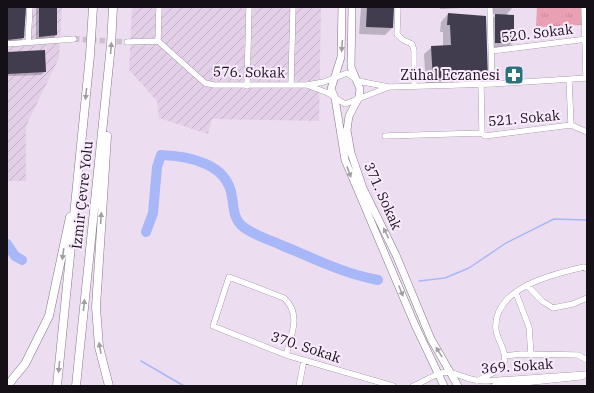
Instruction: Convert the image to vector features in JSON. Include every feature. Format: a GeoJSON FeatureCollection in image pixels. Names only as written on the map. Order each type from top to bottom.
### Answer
{"type":"FeatureCollection","features":[{"type":"Feature","properties":{"kind":"highway","name":"İzmir Çevre Yolu"},"geometry":{"type":"LineString","coordinates":[[57,386],[77,189],[93,7]]}},
{"type":"Feature","properties":{"kind":"highway","name":"İzmir Çevre Yolu"},"geometry":{"type":"LineString","coordinates":[[76,386],[113,7]]}},
{"type":"Feature","properties":{"kind":"highway"},"geometry":{"type":"LineString","coordinates":[[106,87],[107,128],[96,307],[99,347],[109,386]]}},
{"type":"Feature","properties":{"kind":"highway"},"geometry":{"type":"LineString","coordinates":[[7,386],[25,364],[49,316],[77,189]]}},
{"type":"Feature","properties":{"kind":"main road","name":"371. Sokak"},"geometry":{"type":"LineString","coordinates":[[342,7],[341,57],[331,89],[335,98],[341,142],[350,174],[382,244],[415,325],[444,386]]}},
{"type":"Feature","properties":{"kind":"main road"},"geometry":{"type":"LineString","coordinates":[[352,7],[351,67],[358,81],[360,90],[359,97]]}},
{"type":"Feature","properties":{"kind":"main road","name":"371. Sokak"},"geometry":{"type":"LineString","coordinates":[[359,97],[349,116],[347,130],[350,153],[363,188],[396,255],[431,339],[458,386]]}},
{"type":"Feature","properties":{"kind":"street"},"geometry":{"type":"LineString","coordinates":[[28,42],[30,7]]}},
{"type":"Feature","properties":{"kind":"street"},"geometry":{"type":"LineString","coordinates":[[127,42],[158,41],[160,7]]}},
{"type":"Feature","properties":{"kind":"street"},"geometry":{"type":"LineString","coordinates":[[247,86],[249,7]]}},
{"type":"Feature","properties":{"kind":"street"},"geometry":{"type":"LineString","coordinates":[[291,85],[292,7]]}},
{"type":"Feature","properties":{"kind":"street"},"geometry":{"type":"LineString","coordinates":[[398,7],[397,34],[403,40],[412,44],[414,50],[414,86]]}},
{"type":"Feature","properties":{"kind":"street"},"geometry":{"type":"LineString","coordinates":[[490,7],[492,84]]}},
{"type":"Feature","properties":{"kind":"street"},"geometry":{"type":"LineString","coordinates":[[307,85],[347,74],[358,81],[389,87],[481,85],[586,78],[584,7]]}},
{"type":"Feature","properties":{"kind":"street"},"geometry":{"type":"LineString","coordinates":[[7,44],[74,39]]}},
{"type":"Feature","properties":{"kind":"street","name":"520. Sokak"},"geometry":{"type":"LineString","coordinates":[[491,50],[586,39]]}},
{"type":"Feature","properties":{"kind":"street","name":"576. Sokak"},"geometry":{"type":"LineString","coordinates":[[158,41],[205,83],[214,85],[247,86],[307,85]]}},
{"type":"Feature","properties":{"kind":"street","name":"521. Sokak"},"geometry":{"type":"LineString","coordinates":[[481,85],[482,133],[485,136],[571,125],[569,80]]}},
{"type":"Feature","properties":{"kind":"street"},"geometry":{"type":"LineString","coordinates":[[307,85],[328,93],[345,104],[359,97],[389,87]]}},
{"type":"Feature","properties":{"kind":"street"},"geometry":{"type":"LineString","coordinates":[[571,125],[587,132]]}},
{"type":"Feature","properties":{"kind":"street"},"geometry":{"type":"LineString","coordinates":[[385,136],[482,133]]}},
{"type":"Feature","properties":{"kind":"street"},"geometry":{"type":"LineString","coordinates":[[477,381],[497,371],[504,362],[505,356],[496,331],[496,319],[499,308],[505,301],[527,285],[548,275],[584,267],[587,269]]}},
{"type":"Feature","properties":{"kind":"street","name":"370. Sokak"},"geometry":{"type":"LineString","coordinates":[[286,355],[294,322],[294,314],[287,301],[229,277],[213,326],[286,355],[393,386]]}},
{"type":"Feature","properties":{"kind":"street"},"geometry":{"type":"LineString","coordinates":[[527,285],[542,301],[553,308],[573,304],[587,298]]}},
{"type":"Feature","properties":{"kind":"street"},"geometry":{"type":"LineString","coordinates":[[516,293],[529,327],[531,354]]}},
{"type":"Feature","properties":{"kind":"street"},"geometry":{"type":"LineString","coordinates":[[505,356],[531,354],[578,355],[587,360]]}},
{"type":"Feature","properties":{"kind":"street"},"geometry":{"type":"LineString","coordinates":[[300,386],[304,360]]}},
{"type":"Feature","properties":{"kind":"street"},"geometry":{"type":"LineString","coordinates":[[413,386],[427,381],[437,374],[451,372]]}},
{"type":"Feature","properties":{"kind":"street","name":"369. Sokak"},"geometry":{"type":"LineString","coordinates":[[451,372],[477,381],[587,375]]}},
{"type":"Feature","properties":{"kind":"street","name":"369. Sokak"},"geometry":{"type":"LineString","coordinates":[[494,386],[587,375]]}},
{"type":"Feature","properties":{"kind":"street"},"geometry":{"type":"LineString","coordinates":[[366,378],[366,386]]}},
{"type":"Feature","properties":{"kind":"shaded area"},"geometry":{"type":"Polygon","coordinates":[[[7,7],[62,7],[59,58],[26,126],[26,181],[7,181],[7,7]]]}},
{"type":"Feature","properties":{"kind":"shaded area"},"geometry":{"type":"Polygon","coordinates":[[[132,7],[321,7],[319,121],[212,119],[208,134],[159,118],[157,101],[129,70],[132,7]]]}},
{"type":"Feature","properties":{"kind":"green space"},"geometry":{"type":"Polygon","coordinates":[[[537,7],[582,7],[582,25],[536,27],[537,7]]]}},
{"type":"Feature","properties":{"kind":"building"},"geometry":{"type":"Polygon","coordinates":[[[7,7],[26,7],[24,38],[7,40],[7,7]]]}},
{"type":"Feature","properties":{"kind":"building"},"geometry":{"type":"Polygon","coordinates":[[[39,7],[57,7],[57,35],[39,37],[39,7]]]}},
{"type":"Feature","properties":{"kind":"building"},"geometry":{"type":"Polygon","coordinates":[[[367,7],[394,7],[393,28],[366,27],[367,7]]]}},
{"type":"Feature","properties":{"kind":"building"},"geometry":{"type":"Polygon","coordinates":[[[448,13],[486,16],[488,80],[433,81],[431,46],[451,45],[450,25],[447,25],[448,13]]]}},
{"type":"Feature","properties":{"kind":"building"},"geometry":{"type":"Polygon","coordinates":[[[495,14],[514,15],[514,43],[495,43],[495,14]]]}},
{"type":"Feature","properties":{"kind":"building"},"geometry":{"type":"Polygon","coordinates":[[[45,50],[46,72],[7,74],[7,52],[45,50]]]}},
{"type":"Feature","properties":{"kind":"waterway"},"geometry":{"type":"LineString","coordinates":[[146,232],[153,213],[157,167],[161,155],[183,157],[205,164],[215,169],[223,176],[229,185],[236,219],[250,232],[341,270],[378,280]]}},
{"type":"Feature","properties":{"kind":"waterway"},"geometry":{"type":"LineString","coordinates":[[419,281],[445,278],[469,268],[506,243],[554,219],[587,220]]}},
{"type":"Feature","properties":{"kind":"waterway"},"geometry":{"type":"LineString","coordinates":[[7,244],[15,256],[22,260]]}},
{"type":"Feature","properties":{"kind":"waterway"},"geometry":{"type":"LineString","coordinates":[[141,361],[184,386]]}},
{"type":"Feature","properties":{"kind":"tunnel"},"geometry":{"type":"LineString","coordinates":[[74,39],[127,42]]}},
{"type":"Feature","properties":{"kind":"place","name":"Zühal Eczanesi"},"geometry":{"type":"Point","coordinates":[514,75]}}]}
